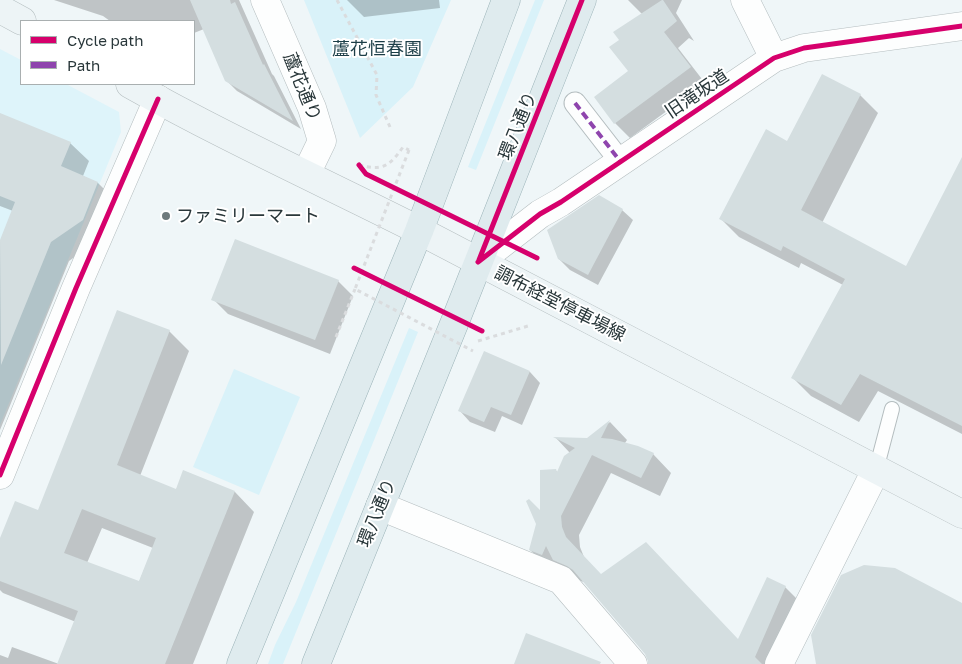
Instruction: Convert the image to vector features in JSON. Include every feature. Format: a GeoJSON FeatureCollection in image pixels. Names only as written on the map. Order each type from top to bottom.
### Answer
{"type":"FeatureCollection","features":[{"type":"Feature","properties":{"kind":"main road"},"geometry":{"type":"LineString","coordinates":[[241,664],[419,231],[506,0]]}},
{"type":"Feature","properties":{"kind":"main road","name":"環八通り"},"geometry":{"type":"LineString","coordinates":[[316,664],[582,0]]}},
{"type":"Feature","properties":{"kind":"main road"},"geometry":{"type":"LineString","coordinates":[[0,9],[20,20]]}},
{"type":"Feature","properties":{"kind":"main road","name":"調布経堂停車場線"},"geometry":{"type":"LineString","coordinates":[[132,85],[419,231],[962,514]]}},
{"type":"Feature","properties":{"kind":"street","name":"蘆花通り"},"geometry":{"type":"LineString","coordinates":[[265,0],[312,108],[322,140],[306,174]]}},
{"type":"Feature","properties":{"kind":"street"},"geometry":{"type":"LineString","coordinates":[[745,0],[774,58]]}},
{"type":"Feature","properties":{"kind":"street","name":"旧滝坂道"},"geometry":{"type":"LineString","coordinates":[[478,262],[540,214],[561,202],[774,58],[804,48],[962,26]]}},
{"type":"Feature","properties":{"kind":"street"},"geometry":{"type":"LineString","coordinates":[[0,475],[76,288],[158,99]]}},
{"type":"Feature","properties":{"kind":"street"},"geometry":{"type":"LineString","coordinates":[[575,103],[620,162]]}},
{"type":"Feature","properties":{"kind":"street"},"geometry":{"type":"LineString","coordinates":[[779,664],[876,470]]}},
{"type":"Feature","properties":{"kind":"street"},"geometry":{"type":"LineString","coordinates":[[380,506],[561,580],[633,664]]}},
{"type":"Feature","properties":{"kind":"lane"},"geometry":{"type":"LineString","coordinates":[[876,470],[892,409]]}},
{"type":"Feature","properties":{"kind":"path"},"geometry":{"type":"LineString","coordinates":[[338,0],[377,75],[376,95],[390,127]]}},
{"type":"Feature","properties":{"kind":"path"},"geometry":{"type":"LineString","coordinates":[[336,337],[409,150],[403,147],[394,160],[382,167],[371,168],[359,165]]}},
{"type":"Feature","properties":{"kind":"path"},"geometry":{"type":"LineString","coordinates":[[359,165],[366,174]]}},
{"type":"Feature","properties":{"kind":"path"},"geometry":{"type":"LineString","coordinates":[[393,187],[429,205]]}},
{"type":"Feature","properties":{"kind":"path"},"geometry":{"type":"LineString","coordinates":[[354,268],[395,288]]}},
{"type":"Feature","properties":{"kind":"path"},"geometry":{"type":"LineString","coordinates":[[355,289],[473,351],[478,341],[528,326]]}},
{"type":"Feature","properties":{"kind":"shaded area"},"geometry":{"type":"Polygon","coordinates":[[[0,49],[20,59],[20,85],[68,85],[119,112],[121,132],[0,425],[0,49]]]}},
{"type":"Feature","properties":{"kind":"green space","name":"蘆花恒春園"},"geometry":{"type":"Polygon","coordinates":[[[304,0],[451,0],[413,87],[360,138],[304,0]]]}},
{"type":"Feature","properties":{"kind":"green space"},"geometry":{"type":"Polygon","coordinates":[[[535,0],[544,0],[476,170],[468,167],[535,0]]]}},
{"type":"Feature","properties":{"kind":"green space"},"geometry":{"type":"Polygon","coordinates":[[[409,328],[418,332],[283,664],[268,664],[296,602],[409,328]]]}},
{"type":"Feature","properties":{"kind":"green space"},"geometry":{"type":"Polygon","coordinates":[[[234,369],[300,397],[259,495],[193,467],[234,369]]]}},
{"type":"Feature","properties":{"kind":"building"},"geometry":{"type":"Polygon","coordinates":[[[190,0],[230,0],[231,4],[235,2],[263,65],[293,121],[225,81],[190,0]]]}},
{"type":"Feature","properties":{"kind":"building"},"geometry":{"type":"Polygon","coordinates":[[[662,0],[677,21],[664,32],[691,67],[614,124],[594,97],[628,71],[609,47],[619,40],[613,32],[662,0]]]}},
{"type":"Feature","properties":{"kind":"building"},"geometry":{"type":"Polygon","coordinates":[[[822,74],[861,94],[801,210],[906,266],[962,157],[962,426],[860,374],[841,405],[791,378],[845,279],[783,246],[781,251],[719,219],[766,129],[787,141],[822,74]]]}},
{"type":"Feature","properties":{"kind":"building"},"geometry":{"type":"Polygon","coordinates":[[[0,113],[71,142],[61,166],[98,182],[83,220],[51,242],[1,365],[0,240],[15,202],[0,196],[0,113]]]}},
{"type":"Feature","properties":{"kind":"building"},"geometry":{"type":"Polygon","coordinates":[[[599,195],[623,209],[588,275],[558,259],[547,230],[599,195]]]}},
{"type":"Feature","properties":{"kind":"building"},"geometry":{"type":"Polygon","coordinates":[[[235,239],[339,280],[315,340],[211,300],[235,239]]]}},
{"type":"Feature","properties":{"kind":"building"},"geometry":{"type":"Polygon","coordinates":[[[117,310],[170,330],[117,465],[176,489],[183,470],[235,491],[165,664],[57,664],[78,611],[0,581],[0,538],[15,501],[38,510],[117,310]],[[82,509],[64,553],[139,581],[156,538],[82,509]]]}},
{"type":"Feature","properties":{"kind":"building"},"geometry":{"type":"Polygon","coordinates":[[[484,351],[530,371],[511,415],[491,407],[484,422],[458,411],[484,351]]]}},
{"type":"Feature","properties":{"kind":"building"},"geometry":{"type":"Polygon","coordinates":[[[610,420],[601,438],[638,446],[654,453],[641,478],[592,455],[561,516],[562,527],[566,537],[601,574],[646,542],[738,639],[767,577],[786,586],[755,657],[762,664],[648,664],[645,654],[573,570],[553,560],[546,546],[542,555],[529,550],[536,524],[526,501],[529,499],[540,510],[540,470],[556,469],[557,472],[564,456],[575,448],[553,437],[587,438],[610,420]]]}},
{"type":"Feature","properties":{"kind":"building"},"geometry":{"type":"Polygon","coordinates":[[[864,565],[895,568],[962,603],[962,664],[816,664],[811,635],[841,575],[864,565]]]}},
{"type":"Feature","properties":{"kind":"building"},"geometry":{"type":"Polygon","coordinates":[[[526,633],[601,662],[600,664],[514,664],[526,633]]]}},
{"type":"Feature","properties":{"kind":"marked path"},"geometry":{"type":"LineString","coordinates":[[575,103],[620,161]]}},
{"type":"Feature","properties":{"kind":"cycle path"},"geometry":{"type":"LineString","coordinates":[[479,260],[582,0]]}},
{"type":"Feature","properties":{"kind":"cycle path"},"geometry":{"type":"LineString","coordinates":[[478,262],[540,214],[561,202],[774,58],[804,48],[962,26]]}},
{"type":"Feature","properties":{"kind":"cycle path"},"geometry":{"type":"LineString","coordinates":[[0,475],[76,288],[158,99]]}},
{"type":"Feature","properties":{"kind":"cycle path"},"geometry":{"type":"LineString","coordinates":[[359,165],[366,174],[537,258]]}},
{"type":"Feature","properties":{"kind":"cycle path"},"geometry":{"type":"LineString","coordinates":[[354,268],[482,331]]}},
{"type":"Feature","properties":{"kind":"place","name":"ファミリーマート"},"geometry":{"type":"Point","coordinates":[166,216]}}]}
